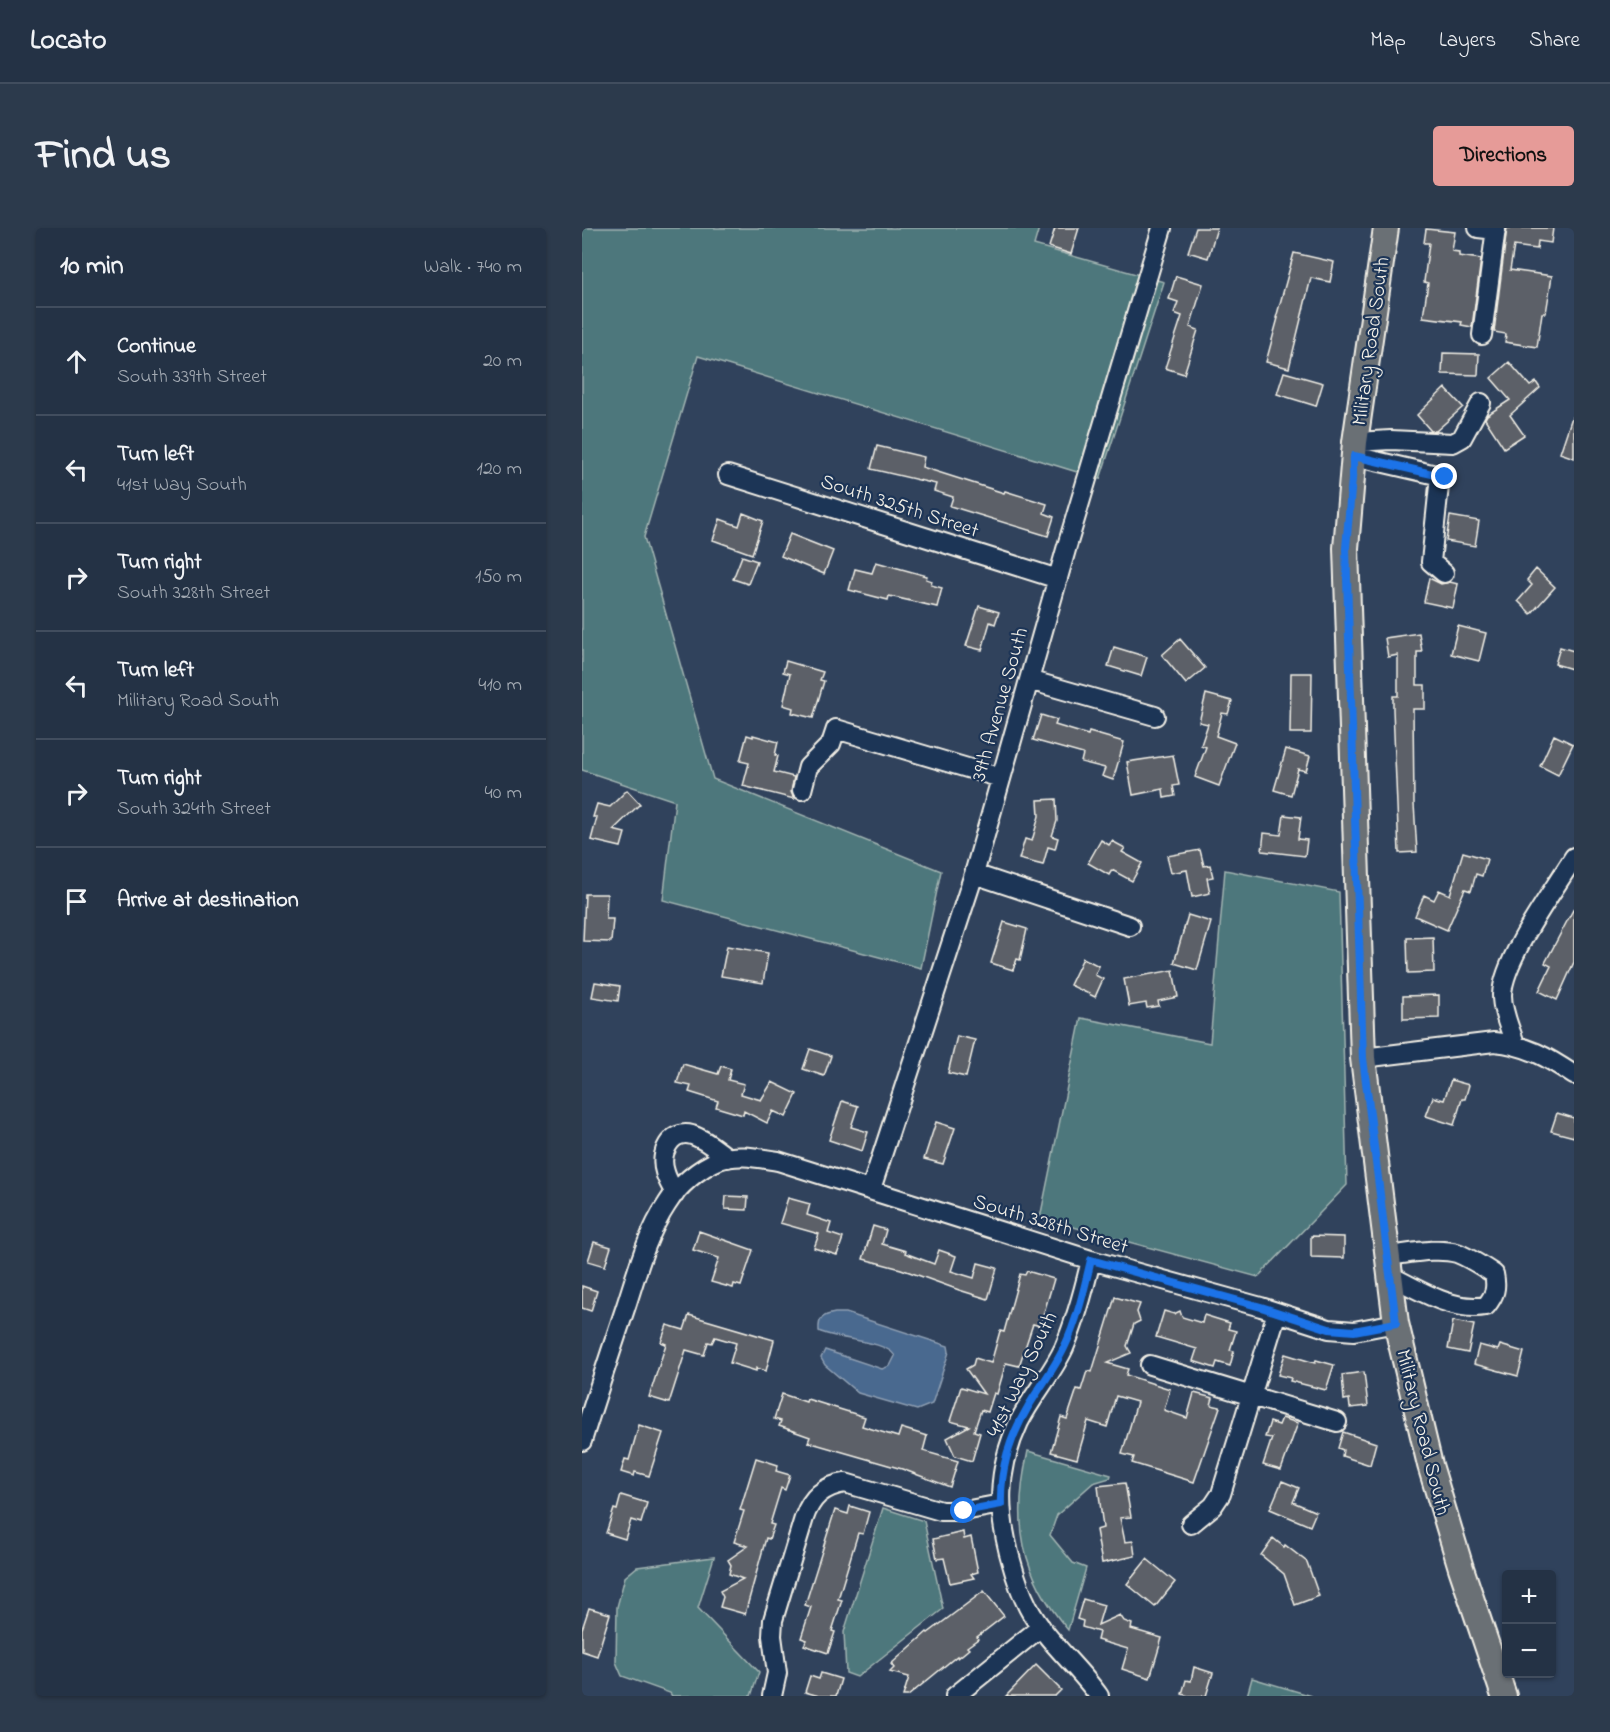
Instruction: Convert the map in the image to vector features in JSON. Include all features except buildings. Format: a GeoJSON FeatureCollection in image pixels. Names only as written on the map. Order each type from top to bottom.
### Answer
{"type":"FeatureCollection","features":[{"type":"Feature","properties":{"kind":"main road","name":"Military Road South"},"geometry":{"type":"LineString","coordinates":[[1386,228],[1355,449],[1346,548],[1363,1058],[1396,1323],[1430,1465],[1461,1568],[1504,1696]]}},
{"type":"Feature","properties":{"kind":"street","name":"39th Avenue South"},"geometry":{"type":"LineString","coordinates":[[871,1189],[974,874],[1162,228]]}},
{"type":"Feature","properties":{"kind":"street"},"geometry":{"type":"LineString","coordinates":[[1482,335],[1490,229]]}},
{"type":"Feature","properties":{"kind":"street"},"geometry":{"type":"LineString","coordinates":[[1355,449],[1391,440],[1453,443],[1462,438],[1480,403]]}},
{"type":"Feature","properties":{"kind":"street"},"geometry":{"type":"LineString","coordinates":[[1355,449],[1442,477],[1431,562],[1444,573]]}},
{"type":"Feature","properties":{"kind":"street","name":"South 325th Street"},"geometry":{"type":"LineString","coordinates":[[728,475],[1058,579]]}},
{"type":"Feature","properties":{"kind":"street"},"geometry":{"type":"LineString","coordinates":[[1029,680],[1155,716]]}},
{"type":"Feature","properties":{"kind":"street"},"geometry":{"type":"LineString","coordinates":[[802,790],[808,767],[831,744],[836,729],[1001,778]]}},
{"type":"Feature","properties":{"kind":"street"},"geometry":{"type":"LineString","coordinates":[[1515,1044],[1502,998],[1503,983],[1511,960],[1574,857]]}},
{"type":"Feature","properties":{"kind":"street"},"geometry":{"type":"LineString","coordinates":[[974,874],[1130,926]]}},
{"type":"Feature","properties":{"kind":"street"},"geometry":{"type":"LineString","coordinates":[[1363,1058],[1494,1042],[1515,1044],[1544,1055],[1574,1075]]}},
{"type":"Feature","properties":{"kind":"street"},"geometry":{"type":"LineString","coordinates":[[675,1194],[664,1171],[663,1161],[666,1148],[675,1137],[684,1134],[694,1136],[728,1158]]}},
{"type":"Feature","properties":{"kind":"street","name":"South 328th Street"},"geometry":{"type":"LineString","coordinates":[[582,1441],[654,1228],[667,1203],[697,1173],[717,1161],[728,1158],[750,1156],[778,1161],[1091,1260],[1277,1312],[1329,1329],[1354,1331],[1396,1323]]}},
{"type":"Feature","properties":{"kind":"street"},"geometry":{"type":"LineString","coordinates":[[1436,1251],[1454,1252],[1473,1260],[1494,1274],[1497,1285],[1495,1295],[1486,1306],[1473,1308],[1453,1304],[1388,1266],[1436,1251]]}},
{"type":"Feature","properties":{"kind":"street","name":"41st Way South"},"geometry":{"type":"LineString","coordinates":[[1091,1260],[1078,1310],[1063,1350],[1011,1440],[1003,1470],[1001,1504],[1002,1528],[1018,1585],[1028,1608],[1041,1627],[1099,1696]]}},
{"type":"Feature","properties":{"kind":"street"},"geometry":{"type":"LineString","coordinates":[[1191,1524],[1213,1506],[1221,1494],[1277,1312]]}},
{"type":"Feature","properties":{"kind":"street"},"geometry":{"type":"LineString","coordinates":[[1150,1365],[1337,1422]]}},
{"type":"Feature","properties":{"kind":"street"},"geometry":{"type":"LineString","coordinates":[[772,1696],[777,1673],[772,1641],[773,1620],[806,1512],[811,1502],[823,1490],[844,1483],[949,1512],[1001,1504]]}},
{"type":"Feature","properties":{"kind":"street"},"geometry":{"type":"LineString","coordinates":[[955,1696],[1041,1627]]}},
{"type":"Feature","properties":{"kind":"green space"},"geometry":{"type":"Polygon","coordinates":[[[582,228],[1039,228],[1034,245],[1164,282],[1100,479],[698,356],[644,537],[713,779],[941,871],[921,968],[663,900],[675,801],[582,770],[582,228]]]}},
{"type":"Feature","properties":{"kind":"green space"},"geometry":{"type":"Polygon","coordinates":[[[1225,870],[1339,892],[1347,1185],[1258,1277],[1040,1218],[1081,1018],[1210,1043],[1225,870]]]}},
{"type":"Feature","properties":{"kind":"green space"},"geometry":{"type":"Polygon","coordinates":[[[1028,1451],[1111,1475],[1110,1478],[1093,1483],[1057,1515],[1050,1535],[1073,1563],[1086,1568],[1068,1630],[1039,1588],[1024,1546],[1021,1501],[1028,1451]]]}},
{"type":"Feature","properties":{"kind":"green space"},"geometry":{"type":"Polygon","coordinates":[[[883,1508],[924,1521],[943,1609],[857,1677],[846,1673],[844,1632],[883,1508]]]}},
{"type":"Feature","properties":{"kind":"green space"},"geometry":{"type":"Polygon","coordinates":[[[714,1557],[698,1608],[759,1672],[751,1696],[672,1696],[670,1693],[622,1676],[616,1662],[617,1607],[625,1577],[637,1567],[714,1557]]]}},
{"type":"Feature","properties":{"kind":"green space"},"geometry":{"type":"Polygon","coordinates":[[[1252,1678],[1312,1696],[1247,1696],[1252,1678]]]}},
{"type":"Feature","properties":{"kind":"water"},"geometry":{"type":"Polygon","coordinates":[[[835,1313],[846,1313],[948,1346],[949,1352],[932,1404],[917,1410],[858,1393],[825,1365],[821,1358],[825,1350],[882,1369],[890,1366],[895,1356],[890,1351],[871,1343],[819,1331],[822,1318],[835,1313]]]}},
{"type":"Feature","properties":{"kind":"route"},"geometry":{"type":"LineString","coordinates":[[964,1511],[1001,1504],[1002,1480],[1011,1440],[1063,1350],[1078,1310],[1091,1260],[1261,1307],[1329,1329],[1354,1331],[1396,1323],[1363,1058],[1346,548],[1354,456],[1445,477]]}}]}
